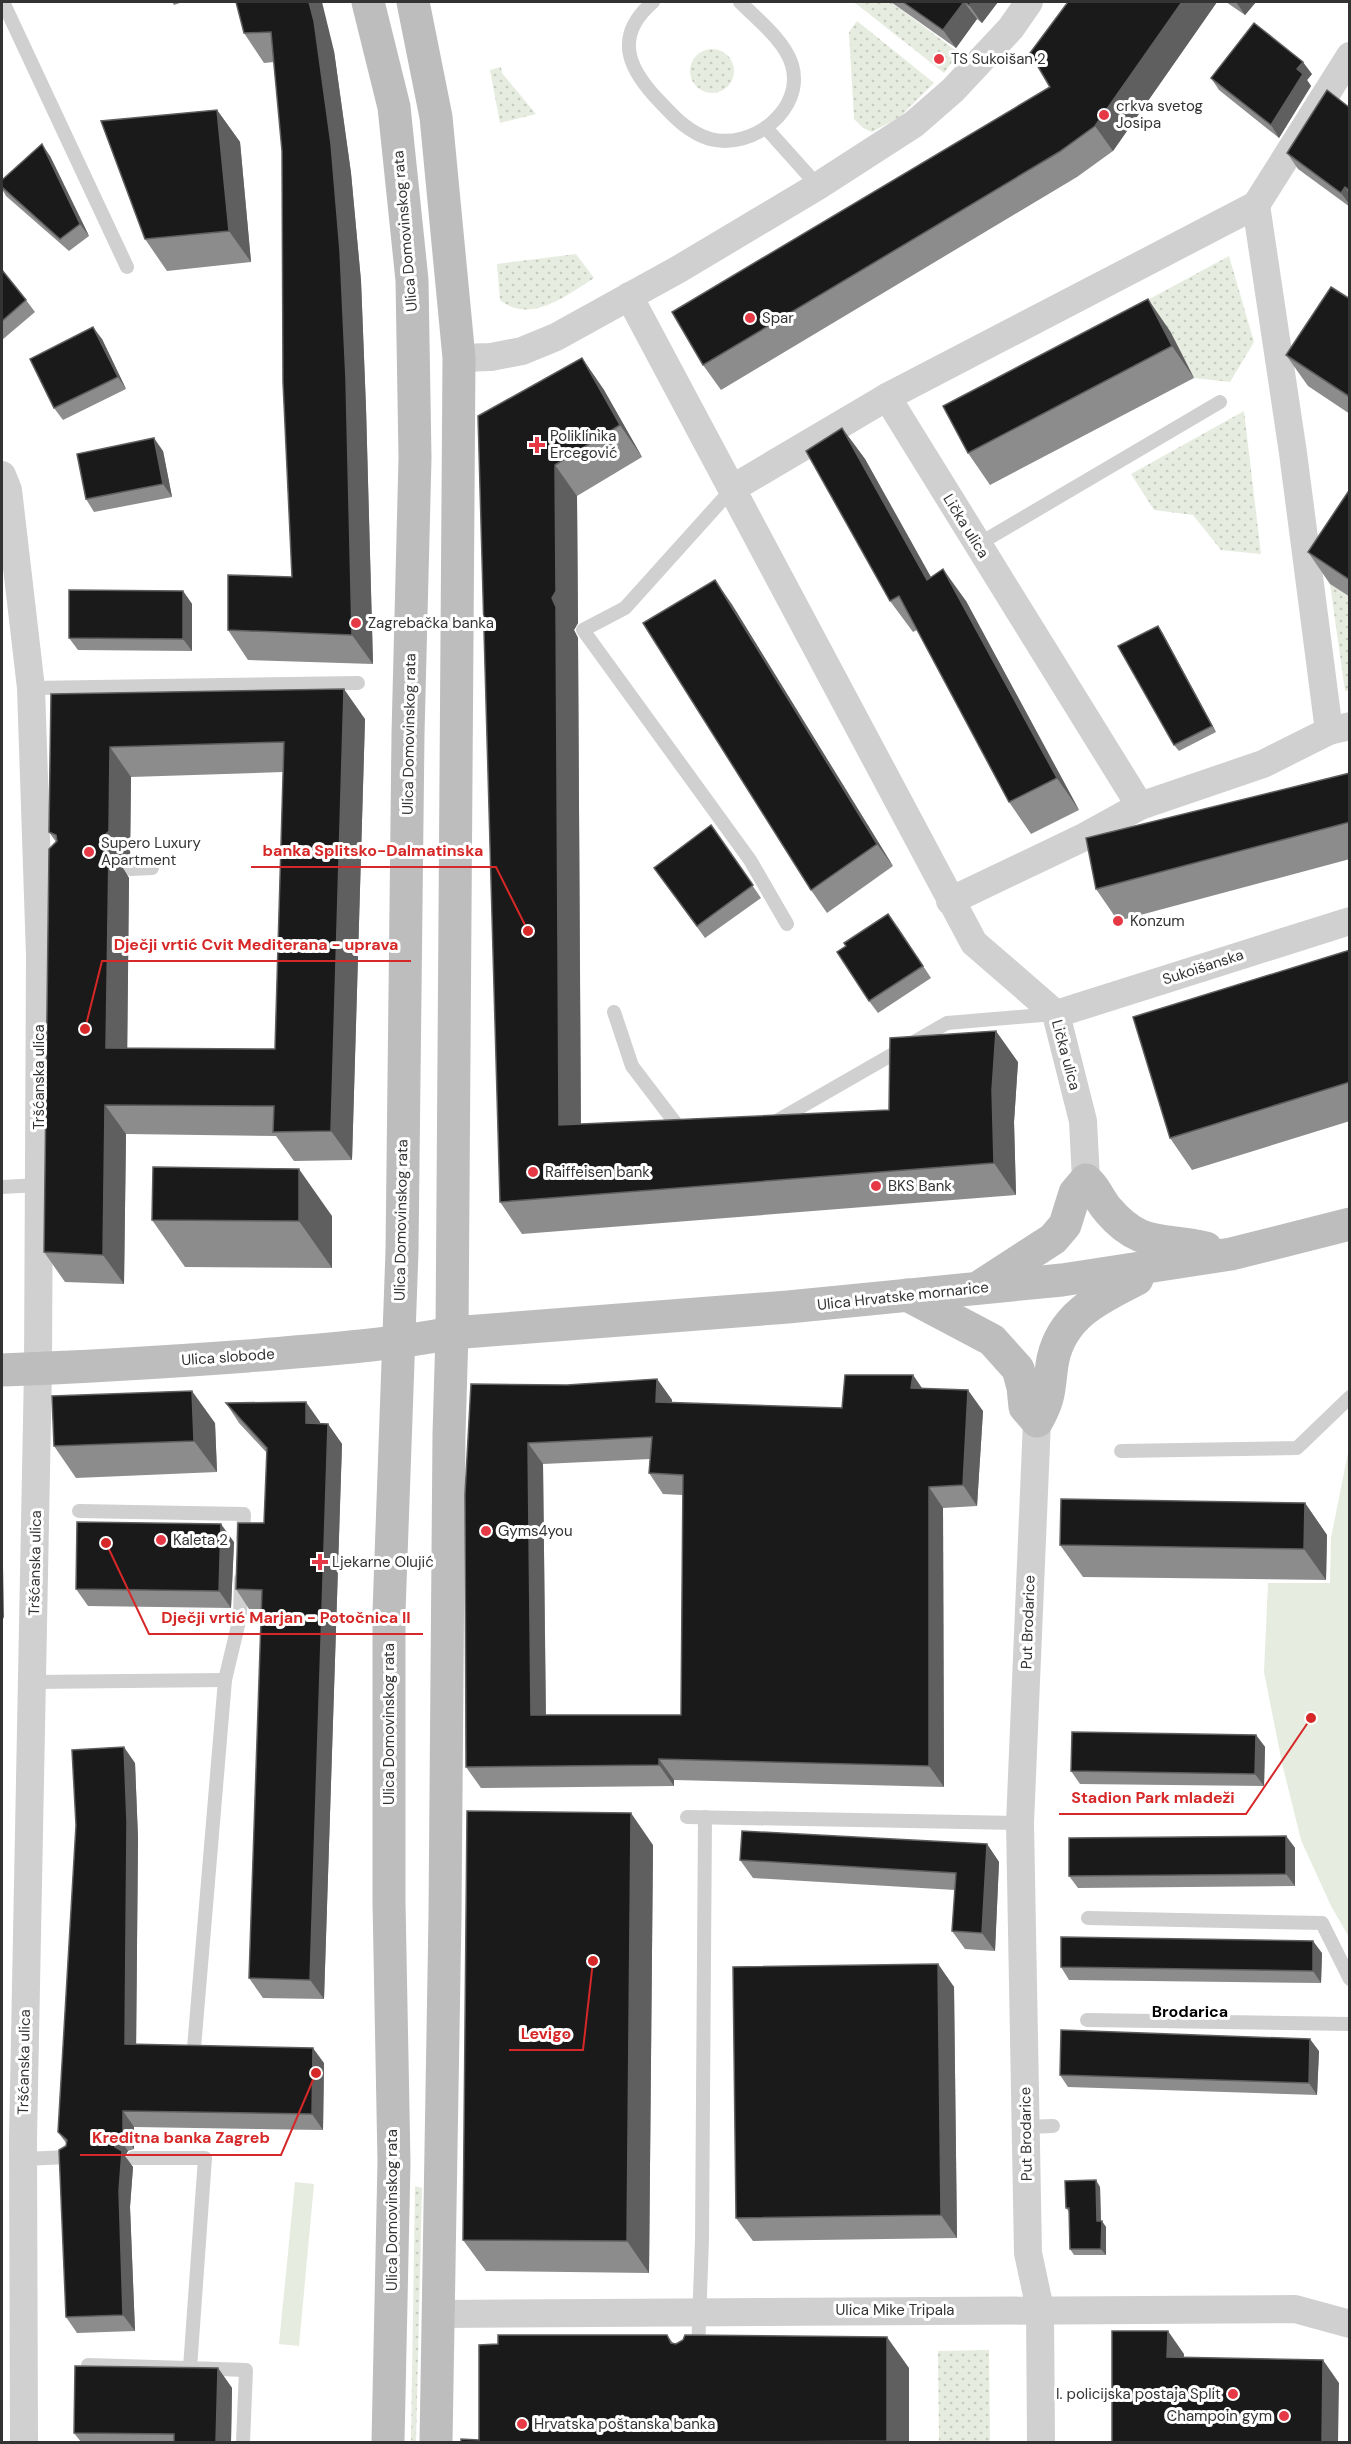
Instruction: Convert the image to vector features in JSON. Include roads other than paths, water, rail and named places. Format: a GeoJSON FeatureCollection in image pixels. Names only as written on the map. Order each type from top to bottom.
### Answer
{"type":"FeatureCollection","features":[{"type":"Feature","properties":{"kind":"main road","name":"Ulica Domovinskog rata"},"geometry":{"type":"LineString","coordinates":[[368,2],[394,107],[412,280],[415,470],[408,734],[402,1251],[389,1612],[389,1913],[394,2162],[383,2434]]}},
{"type":"Feature","properties":{"kind":"main road"},"geometry":{"type":"LineString","coordinates":[[413,2],[436,117],[459,358],[452,1333],[436,2442]]}},
{"type":"Feature","properties":{"kind":"main road"},"geometry":{"type":"LineString","coordinates":[[976,1289],[1053,1239],[1065,1225],[1075,1193],[1086,1180],[1096,1188],[1099,1199],[1125,1228],[1149,1240],[1184,1243],[1231,1254]]}},
{"type":"Feature","properties":{"kind":"main road","name":"Ulica Hrvatske mornarice"},"geometry":{"type":"LineString","coordinates":[[452,1333],[788,1307],[1092,1276],[1231,1254],[1350,1224]]}},
{"type":"Feature","properties":{"kind":"main road"},"geometry":{"type":"LineString","coordinates":[[907,1295],[992,1340],[1018,1369],[1025,1407],[1037,1421],[1048,1401],[1054,1358],[1061,1336],[1071,1321],[1090,1302],[1164,1264]]}},
{"type":"Feature","properties":{"kind":"main road","name":"Ulica slobode"},"geometry":{"type":"LineString","coordinates":[[2,1370],[163,1362],[398,1344],[452,1333]]}},
{"type":"Feature","properties":{"kind":"street"},"geometry":{"type":"LineString","coordinates":[[459,358],[491,357],[522,351],[556,337],[818,186],[914,124],[945,96],[1011,28],[1029,2]]}},
{"type":"Feature","properties":{"kind":"street"},"geometry":{"type":"LineString","coordinates":[[733,488],[887,396],[1256,205],[1350,56]]}},
{"type":"Feature","properties":{"kind":"street"},"geometry":{"type":"LineString","coordinates":[[950,901],[1082,838],[1140,806],[1263,764],[1339,729],[1256,205]]}},
{"type":"Feature","properties":{"kind":"street","name":"Lička ulica"},"geometry":{"type":"LineString","coordinates":[[629,296],[974,943],[1056,1014],[1083,1121],[1086,1180]]}},
{"type":"Feature","properties":{"kind":"street","name":"Lička ulica"},"geometry":{"type":"LineString","coordinates":[[887,396],[1140,806]]}},
{"type":"Feature","properties":{"kind":"street","name":"Tršćanska ulica"},"geometry":{"type":"LineString","coordinates":[[2,476],[8,490],[31,688],[42,871],[33,1682],[16,2146],[24,2442]]}},
{"type":"Feature","properties":{"kind":"street","name":"Sukoišanska"},"geometry":{"type":"LineString","coordinates":[[1056,1014],[1350,921]]}},
{"type":"Feature","properties":{"kind":"street","name":"Put Brodarice"},"geometry":{"type":"LineString","coordinates":[[1037,1421],[1020,1823],[1028,2253],[1040,2309],[1041,2442]]}},
{"type":"Feature","properties":{"kind":"street","name":"Ulica Mike Tripala"},"geometry":{"type":"LineString","coordinates":[[438,2314],[1294,2309],[1350,2324]]}},
{"type":"Feature","properties":{"kind":"lane"},"geometry":{"type":"LineString","coordinates":[[3,2],[127,267]]}},
{"type":"Feature","properties":{"kind":"lane"},"geometry":{"type":"LineString","coordinates":[[652,2],[633,24],[628,52],[634,70],[651,94],[682,125],[708,139],[733,140],[766,128],[786,108],[794,80],[792,63],[784,50],[740,2]]}},
{"type":"Feature","properties":{"kind":"lane"},"geometry":{"type":"LineString","coordinates":[[766,128],[818,186]]}},
{"type":"Feature","properties":{"kind":"lane"},"geometry":{"type":"LineString","coordinates":[[978,545],[1220,402]]}},
{"type":"Feature","properties":{"kind":"lane"},"geometry":{"type":"LineString","coordinates":[[733,488],[625,608],[583,630],[750,860],[788,924]]}},
{"type":"Feature","properties":{"kind":"lane"},"geometry":{"type":"LineString","coordinates":[[31,688],[358,683]]}},
{"type":"Feature","properties":{"kind":"lane"},"geometry":{"type":"LineString","coordinates":[[131,869],[152,868]]}},
{"type":"Feature","properties":{"kind":"lane"},"geometry":{"type":"LineString","coordinates":[[614,1012],[632,1066],[681,1133],[692,1132]]}},
{"type":"Feature","properties":{"kind":"lane"},"geometry":{"type":"LineString","coordinates":[[758,1127],[769,1126],[947,1023],[1056,1014]]}},
{"type":"Feature","properties":{"kind":"lane"},"geometry":{"type":"LineString","coordinates":[[2,1187],[39,1185]]}},
{"type":"Feature","properties":{"kind":"lane"},"geometry":{"type":"LineString","coordinates":[[1121,1451],[1297,1448],[1350,1396]]}},
{"type":"Feature","properties":{"kind":"lane"},"geometry":{"type":"LineString","coordinates":[[79,1511],[244,1514],[240,1617],[225,1680],[194,2048]]}},
{"type":"Feature","properties":{"kind":"lane"},"geometry":{"type":"LineString","coordinates":[[33,1682],[225,1680]]}},
{"type":"Feature","properties":{"kind":"lane"},"geometry":{"type":"LineString","coordinates":[[687,1817],[1020,1823]]}},
{"type":"Feature","properties":{"kind":"lane"},"geometry":{"type":"LineString","coordinates":[[698,2367],[702,2239],[705,1817]]}},
{"type":"Feature","properties":{"kind":"lane"},"geometry":{"type":"LineString","coordinates":[[1088,1918],[1322,1923],[1350,1979]]}},
{"type":"Feature","properties":{"kind":"lane"},"geometry":{"type":"LineString","coordinates":[[1087,2019],[1350,2024]]}},
{"type":"Feature","properties":{"kind":"lane"},"geometry":{"type":"LineString","coordinates":[[1026,2127],[1053,2126]]}},
{"type":"Feature","properties":{"kind":"lane"},"geometry":{"type":"LineString","coordinates":[[16,2146],[69,2157]]}},
{"type":"Feature","properties":{"kind":"lane"},"geometry":{"type":"LineString","coordinates":[[134,2158],[205,2158],[190,2368]]}},
{"type":"Feature","properties":{"kind":"lane"},"geometry":{"type":"LineString","coordinates":[[88,2365],[246,2370],[243,2442]]}},
{"type":"Feature","properties":{"kind":"place","name":"TS Sukoišan 2"},"geometry":{"type":"Point","coordinates":[939,59]}},
{"type":"Feature","properties":{"kind":"place","name":"crkva svetog Josipa"},"geometry":{"type":"Point","coordinates":[1104,115]}},
{"type":"Feature","properties":{"kind":"place","name":"Spar"},"geometry":{"type":"Point","coordinates":[750,318]}},
{"type":"Feature","properties":{"kind":"place","name":"Poliklinika Ercegović"},"geometry":{"type":"Point","coordinates":[537,445]}},
{"type":"Feature","properties":{"kind":"place","name":"Zagrebačka banka"},"geometry":{"type":"Point","coordinates":[356,623]}},
{"type":"Feature","properties":{"kind":"place","name":"Supero Luxury Apartment"},"geometry":{"type":"Point","coordinates":[89,852]}},
{"type":"Feature","properties":{"kind":"place","name":"Konzum"},"geometry":{"type":"Point","coordinates":[1118,921]}},
{"type":"Feature","properties":{"kind":"place","name":"banka Splitsko-Dalmatinska"},"geometry":{"type":"Point","coordinates":[528,931]}},
{"type":"Feature","properties":{"kind":"place","name":"Dječji vrtić Cvit Mediterana - uprava"},"geometry":{"type":"Point","coordinates":[85,1029]}},
{"type":"Feature","properties":{"kind":"place","name":"Raiffeisen bank"},"geometry":{"type":"Point","coordinates":[533,1172]}},
{"type":"Feature","properties":{"kind":"place","name":"BKS Bank"},"geometry":{"type":"Point","coordinates":[876,1186]}},
{"type":"Feature","properties":{"kind":"place","name":"Gyms4you"},"geometry":{"type":"Point","coordinates":[486,1531]}},
{"type":"Feature","properties":{"kind":"place","name":"Kaleta 2"},"geometry":{"type":"Point","coordinates":[161,1540]}},
{"type":"Feature","properties":{"kind":"place","name":"Dječji vrtić Marjan - Potočnica II"},"geometry":{"type":"Point","coordinates":[106,1543]}},
{"type":"Feature","properties":{"kind":"place","name":"Ljekarne Olujić"},"geometry":{"type":"Point","coordinates":[320,1562]}},
{"type":"Feature","properties":{"kind":"place","name":"Stadion Park mladeži"},"geometry":{"type":"Point","coordinates":[1311,1718]}},
{"type":"Feature","properties":{"kind":"place","name":"Levigo"},"geometry":{"type":"Point","coordinates":[593,1961]}},
{"type":"Feature","properties":{"kind":"place","name":"Kreditna banka Zagreb"},"geometry":{"type":"Point","coordinates":[316,2073]}},
{"type":"Feature","properties":{"kind":"place","name":"I. policijska postaja Split"},"geometry":{"type":"Point","coordinates":[1233,2394]}},
{"type":"Feature","properties":{"kind":"place","name":"Champoin gym"},"geometry":{"type":"Point","coordinates":[1284,2416]}},
{"type":"Feature","properties":{"kind":"place","name":"Hrvatska poštanska banka"},"geometry":{"type":"Point","coordinates":[522,2424]}},
{"type":"Feature","properties":{"kind":"district","name":"Brodarica"},"geometry":{"type":"Point","coordinates":[1190,2011]}}]}
